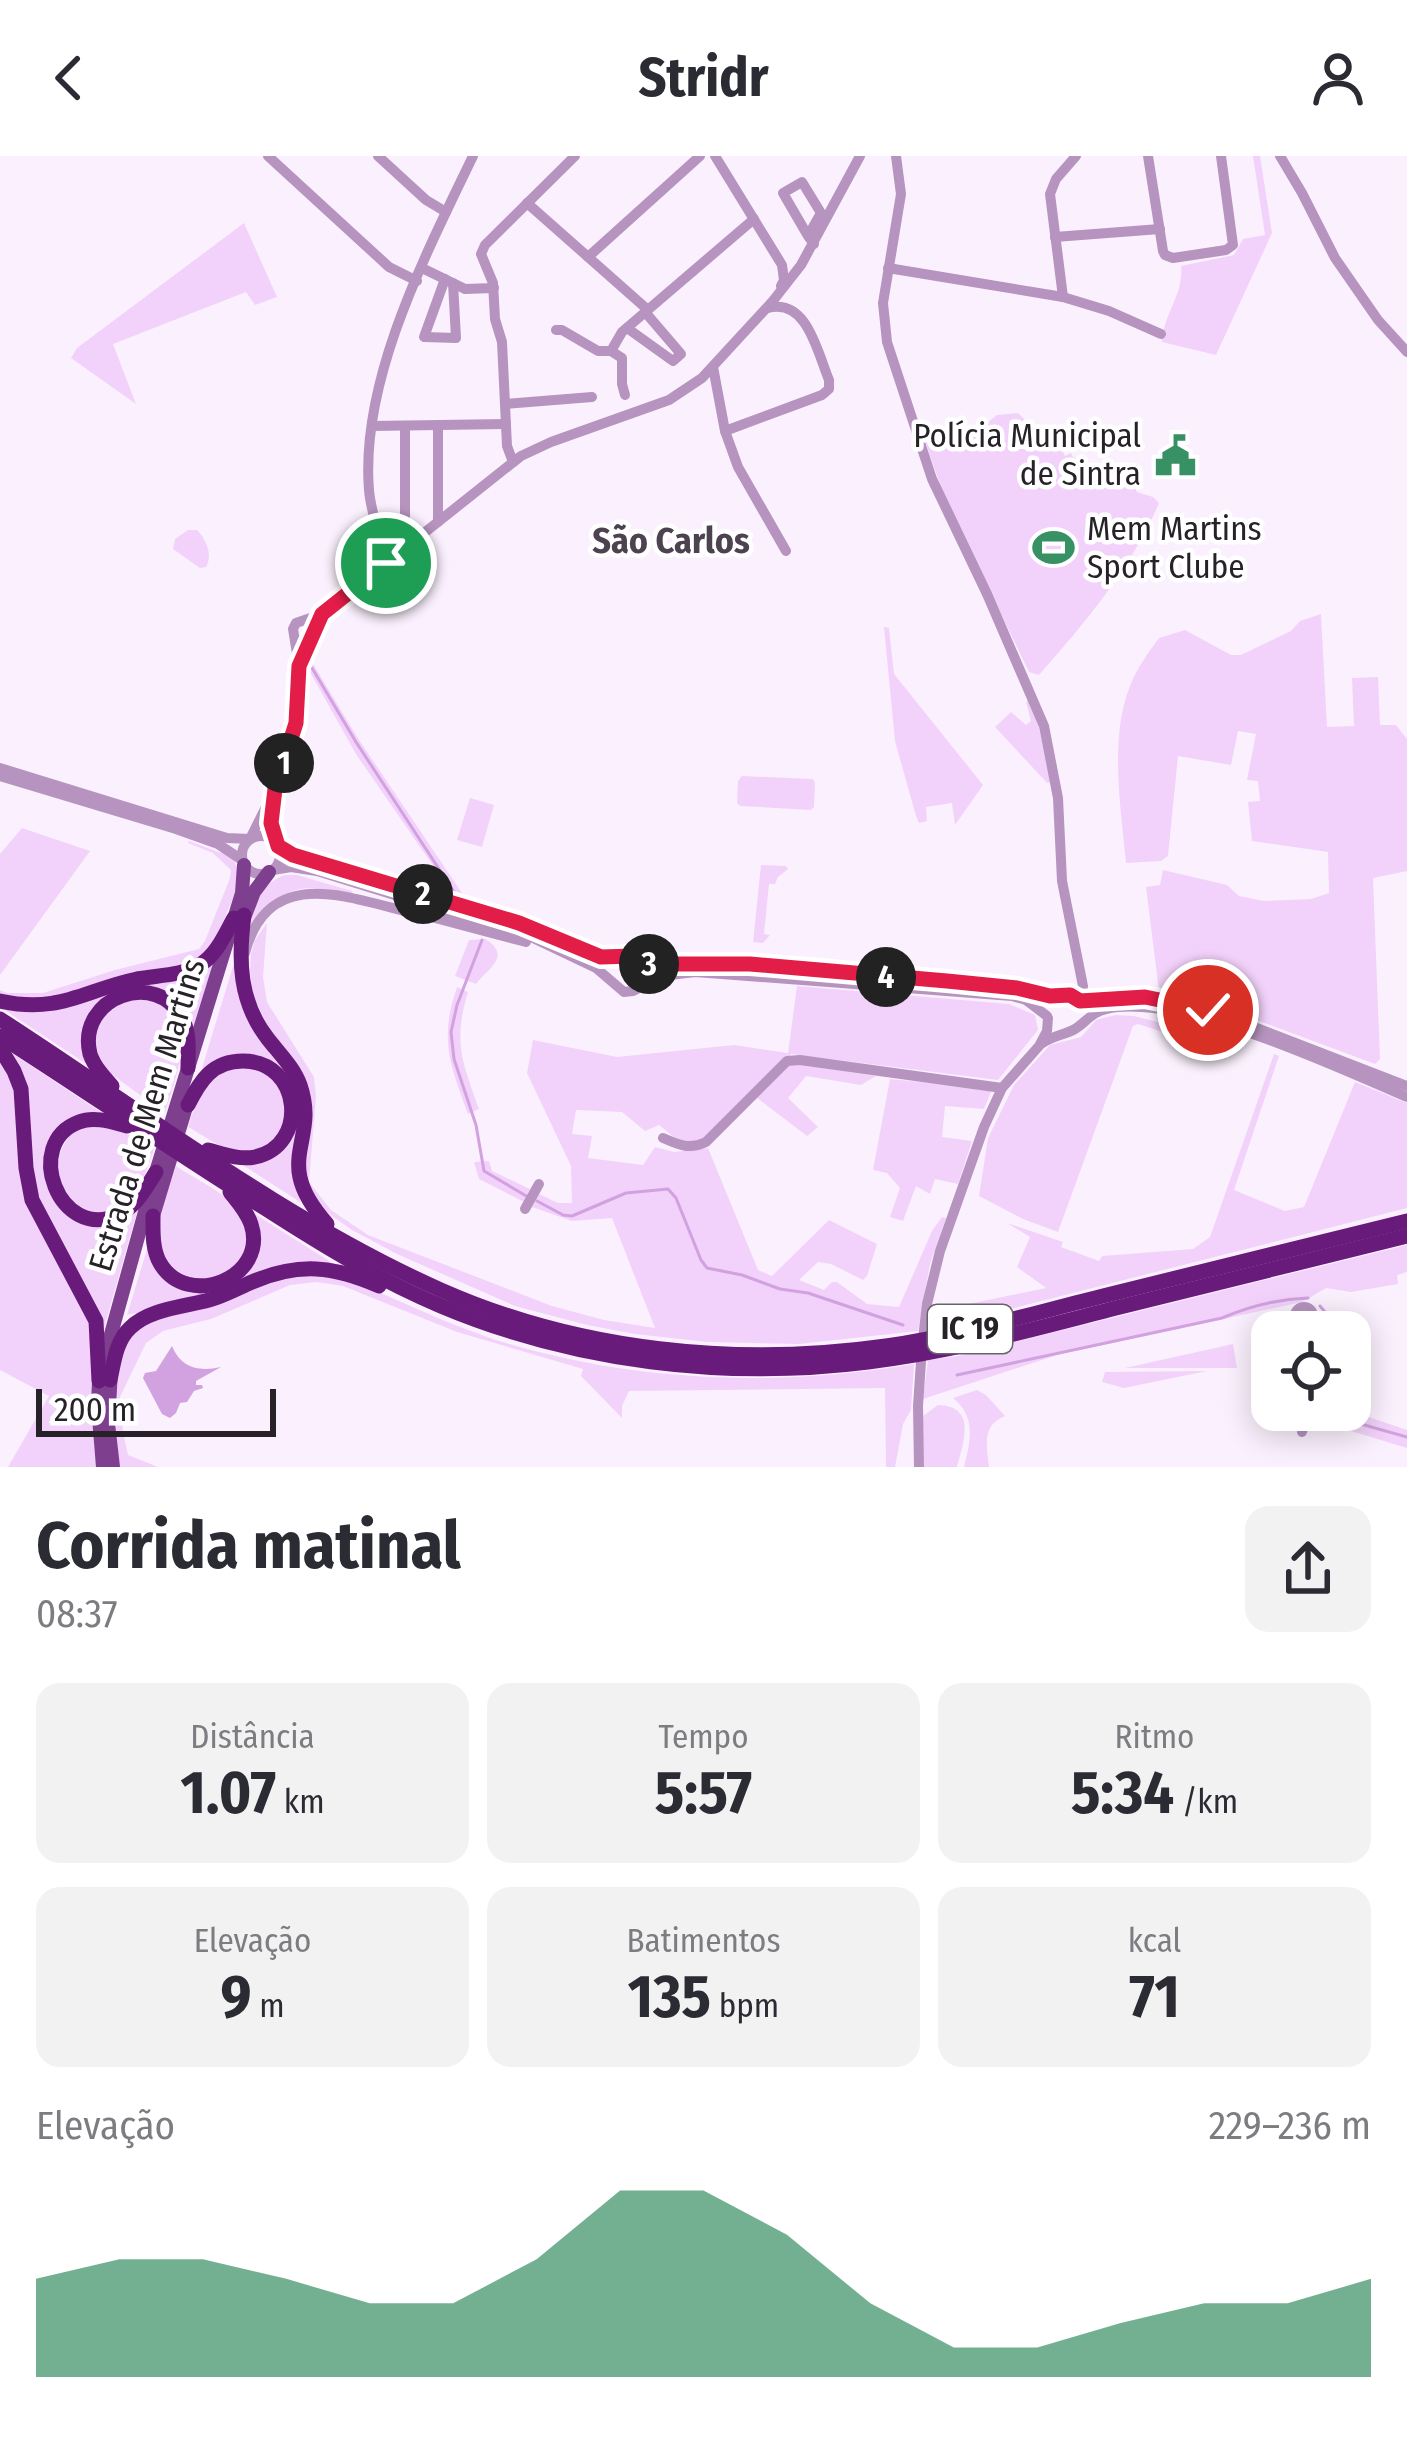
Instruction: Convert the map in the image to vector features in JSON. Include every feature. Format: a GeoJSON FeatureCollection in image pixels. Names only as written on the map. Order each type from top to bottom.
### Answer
{"type":"FeatureCollection","features":[{"type":"Feature","properties":{"kind":"highway"},"geometry":{"type":"LineString","coordinates":[[239,917],[242,980],[254,1019],[300,1086],[302,1189],[341,1240]]}},
{"type":"Feature","properties":{"kind":"highway"},"geometry":{"type":"LineString","coordinates":[[0,1001],[58,1004],[128,981],[191,969],[215,952],[239,917]]}},
{"type":"Feature","properties":{"kind":"highway"},"geometry":{"type":"LineString","coordinates":[[121,1097],[99,1071],[89,1046],[93,1021],[115,998],[145,992],[171,1004],[187,1031],[188,1068]]}},
{"type":"Feature","properties":{"kind":"highway","name":"IC 19"},"geometry":{"type":"LineString","coordinates":[[0,1018],[341,1240],[443,1291],[553,1329],[602,1340],[694,1352],[772,1355],[886,1346],[973,1329],[1407,1220]]}},
{"type":"Feature","properties":{"kind":"highway","name":"IC 19"},"geometry":{"type":"LineString","coordinates":[[0,1036],[220,1181],[381,1277],[522,1337],[600,1354],[692,1366],[787,1368],[868,1362],[983,1341],[1407,1236]]}},
{"type":"Feature","properties":{"kind":"highway"},"geometry":{"type":"LineString","coordinates":[[0,1048],[21,1089],[32,1200],[96,1321],[105,1380]]}},
{"type":"Feature","properties":{"kind":"highway"},"geometry":{"type":"LineString","coordinates":[[184,1102],[208,1072],[237,1061],[273,1070],[291,1097],[289,1128],[265,1154],[240,1158],[194,1147]]}},
{"type":"Feature","properties":{"kind":"highway"},"geometry":{"type":"LineString","coordinates":[[137,1126],[98,1120],[71,1126],[52,1156],[54,1189],[71,1209],[106,1218],[129,1208],[161,1175]]}},
{"type":"Feature","properties":{"kind":"highway"},"geometry":{"type":"LineString","coordinates":[[153,1216],[155,1250],[160,1264],[172,1275],[206,1286],[232,1277],[248,1261],[254,1237],[249,1217],[220,1181]]}},
{"type":"Feature","properties":{"kind":"highway"},"geometry":{"type":"LineString","coordinates":[[105,1380],[120,1342],[139,1321],[296,1269],[345,1272],[443,1313],[522,1337]]}},
{"type":"Feature","properties":{"kind":"main road","name":"Estrada de Mem Martins"},"geometry":{"type":"LineString","coordinates":[[105,1380],[239,917],[243,862]]}},
{"type":"Feature","properties":{"kind":"main road","name":"Estrada de Mem Martins"},"geometry":{"type":"LineString","coordinates":[[184,1102],[188,1068],[239,917],[271,871]]}},
{"type":"Feature","properties":{"kind":"main road","name":"Estrada de Mem Martins"},"geometry":{"type":"LineString","coordinates":[[105,1380],[161,1175]]}},
{"type":"Feature","properties":{"kind":"main road"},"geometry":{"type":"LineString","coordinates":[[103,1467],[98,1421],[105,1380]]}},
{"type":"Feature","properties":{"kind":"main road"},"geometry":{"type":"LineString","coordinates":[[105,1380],[113,1467]]}},
{"type":"Feature","properties":{"kind":"street"},"geometry":{"type":"LineString","coordinates":[[268,156],[389,267],[417,281]]}},
{"type":"Feature","properties":{"kind":"street"},"geometry":{"type":"LineString","coordinates":[[378,156],[446,212]]}},
{"type":"Feature","properties":{"kind":"street"},"geometry":{"type":"LineString","coordinates":[[386,563],[369,491],[372,426],[382,373],[422,268],[473,156]]}},
{"type":"Feature","properties":{"kind":"street"},"geometry":{"type":"LineString","coordinates":[[513,462],[507,446],[502,343],[495,320],[494,288],[482,259],[484,245],[575,156]]}},
{"type":"Feature","properties":{"kind":"street"},"geometry":{"type":"LineString","coordinates":[[588,257],[700,156]]}},
{"type":"Feature","properties":{"kind":"street"},"geometry":{"type":"LineString","coordinates":[[716,156],[782,265],[784,280],[777,294]]}},
{"type":"Feature","properties":{"kind":"street"},"geometry":{"type":"LineString","coordinates":[[811,240],[860,156]]}},
{"type":"Feature","properties":{"kind":"street"},"geometry":{"type":"LineString","coordinates":[[896,156],[901,194],[883,320],[892,362],[932,479],[1036,703],[1051,750],[1062,881],[1083,983],[1094,997],[1105,1000]]}},
{"type":"Feature","properties":{"kind":"street"},"geometry":{"type":"LineString","coordinates":[[1063,297],[1051,189],[1076,156]]}},
{"type":"Feature","properties":{"kind":"street"},"geometry":{"type":"LineString","coordinates":[[1148,156],[1163,251],[1168,257],[1230,248],[1233,241],[1221,156]]}},
{"type":"Feature","properties":{"kind":"street"},"geometry":{"type":"LineString","coordinates":[[1284,156],[1335,258],[1407,352]]}},
{"type":"Feature","properties":{"kind":"street"},"geometry":{"type":"LineString","coordinates":[[243,862],[242,848],[275,789],[296,723],[299,666],[294,626],[322,614],[513,462],[542,446],[669,400],[697,383],[801,265],[811,240],[821,213],[802,182],[783,194],[811,240]]}},
{"type":"Feature","properties":{"kind":"street"},"geometry":{"type":"LineString","coordinates":[[527,203],[647,311],[681,354],[673,361],[624,330]]}},
{"type":"Feature","properties":{"kind":"street"},"geometry":{"type":"LineString","coordinates":[[611,351],[624,330],[754,219]]}},
{"type":"Feature","properties":{"kind":"street"},"geometry":{"type":"LineString","coordinates":[[1055,237],[1160,229]]}},
{"type":"Feature","properties":{"kind":"street"},"geometry":{"type":"LineString","coordinates":[[782,265],[789,269],[801,265]]}},
{"type":"Feature","properties":{"kind":"street"},"geometry":{"type":"LineString","coordinates":[[422,268],[469,289],[494,288]]}},
{"type":"Feature","properties":{"kind":"street"},"geometry":{"type":"LineString","coordinates":[[888,268],[1063,297],[1161,334]]}},
{"type":"Feature","properties":{"kind":"street"},"geometry":{"type":"LineString","coordinates":[[449,281],[456,338],[424,337],[449,281]]}},
{"type":"Feature","properties":{"kind":"street"},"geometry":{"type":"LineString","coordinates":[[725,431],[829,389],[801,317],[781,305],[765,309]]}},
{"type":"Feature","properties":{"kind":"street"},"geometry":{"type":"LineString","coordinates":[[556,330],[622,358],[625,394]]}},
{"type":"Feature","properties":{"kind":"street"},"geometry":{"type":"LineString","coordinates":[[712,367],[725,431],[747,486],[786,551]]}},
{"type":"Feature","properties":{"kind":"street"},"geometry":{"type":"LineString","coordinates":[[697,383],[718,400]]}},
{"type":"Feature","properties":{"kind":"street"},"geometry":{"type":"LineString","coordinates":[[505,404],[592,398]]}},
{"type":"Feature","properties":{"kind":"street"},"geometry":{"type":"LineString","coordinates":[[372,426],[506,424]]}},
{"type":"Feature","properties":{"kind":"street"},"geometry":{"type":"LineString","coordinates":[[438,425],[438,522]]}},
{"type":"Feature","properties":{"kind":"street"},"geometry":{"type":"LineString","coordinates":[[405,426],[405,525],[416,539]]}},
{"type":"Feature","properties":{"kind":"street"},"geometry":{"type":"LineString","coordinates":[[299,666],[322,614]]}},
{"type":"Feature","properties":{"kind":"street"},"geometry":{"type":"LineString","coordinates":[[304,620],[312,624],[313,636]]}},
{"type":"Feature","properties":{"kind":"street"},"geometry":{"type":"LineString","coordinates":[[295,637],[303,641],[313,636]]}},
{"type":"Feature","properties":{"kind":"street"},"geometry":{"type":"LineString","coordinates":[[0,772],[227,838],[267,836],[301,858],[538,929],[593,955],[637,958],[651,964],[750,964],[994,985],[1072,998],[1145,997],[1192,1006],[1407,1086]]}},
{"type":"Feature","properties":{"kind":"street"},"geometry":{"type":"LineString","coordinates":[[0,772],[226,848],[253,872],[306,868],[513,931],[602,971],[623,992],[678,973],[1012,996],[1033,1004],[1054,1028],[1069,1031]]}},
{"type":"Feature","properties":{"kind":"street"},"geometry":{"type":"LineString","coordinates":[[271,871],[280,860],[271,823],[275,789]]}},
{"type":"Feature","properties":{"kind":"street"},"geometry":{"type":"LineString","coordinates":[[361,884],[408,912]]}},
{"type":"Feature","properties":{"kind":"street"},"geometry":{"type":"LineString","coordinates":[[242,980],[249,938],[264,914],[284,898],[300,893],[323,893],[408,912],[568,954]]}},
{"type":"Feature","properties":{"kind":"street"},"geometry":{"type":"LineString","coordinates":[[611,981],[611,966],[623,956]]}},
{"type":"Feature","properties":{"kind":"street"},"geometry":{"type":"LineString","coordinates":[[637,958],[646,970],[643,985]]}},
{"type":"Feature","properties":{"kind":"street"},"geometry":{"type":"LineString","coordinates":[[919,1467],[926,1312],[940,1251],[1002,1088],[1039,1046],[1047,1031],[1049,1005],[1072,998],[1083,983]]}},
{"type":"Feature","properties":{"kind":"street"},"geometry":{"type":"LineString","coordinates":[[1072,998],[1084,1011],[1081,1023]]}},
{"type":"Feature","properties":{"kind":"street"},"geometry":{"type":"LineString","coordinates":[[1039,1046],[1098,1011],[1138,1006],[1178,1011],[1271,1042],[1407,1097]]}},
{"type":"Feature","properties":{"kind":"street"},"geometry":{"type":"LineString","coordinates":[[663,1138],[694,1148],[706,1142],[787,1061],[1002,1088]]}},
{"type":"Feature","properties":{"kind":"street"},"geometry":{"type":"LineString","coordinates":[[525,1209],[537,1186]]}},
{"type":"Feature","properties":{"kind":"shaded area"},"geometry":{"type":"Polygon","coordinates":[[[1253,156],[1260,156],[1272,233],[1216,355],[1162,342],[1181,266],[1234,255],[1243,239],[1265,235],[1253,156]]]}},
{"type":"Feature","properties":{"kind":"shaded area"},"geometry":{"type":"Polygon","coordinates":[[[244,223],[277,297],[255,305],[246,292],[113,344],[136,404],[71,358],[77,348],[244,223]]]}},
{"type":"Feature","properties":{"kind":"shaded area","name":"Mem Martins Sport Clube"},"geometry":{"type":"Polygon","coordinates":[[[1018,413],[1054,448],[1060,446],[1065,456],[1071,453],[1130,478],[1137,492],[1159,503],[1121,572],[1039,675],[1029,672],[944,496],[924,438],[976,432],[997,415],[1018,413]]]}},
{"type":"Feature","properties":{"kind":"shaded area"},"geometry":{"type":"Polygon","coordinates":[[[197,530],[206,542],[206,567],[200,568],[173,549],[175,539],[197,530]]]}},
{"type":"Feature","properties":{"kind":"shaded area"},"geometry":{"type":"Polygon","coordinates":[[[1321,614],[1327,727],[1354,726],[1352,678],[1378,677],[1380,725],[1396,725],[1407,739],[1407,871],[1373,878],[1380,1059],[1375,1064],[1235,1012],[1159,991],[1146,887],[1160,885],[1163,870],[1227,885],[1239,896],[1264,901],[1311,899],[1329,893],[1328,852],[1252,841],[1248,802],[1260,801],[1258,781],[1247,780],[1256,734],[1238,731],[1231,765],[1178,756],[1168,856],[1161,861],[1126,863],[1118,774],[1120,728],[1133,679],[1159,638],[1185,630],[1231,655],[1241,655],[1321,614]]]}},
{"type":"Feature","properties":{"kind":"shaded area"},"geometry":{"type":"Polygon","coordinates":[[[884,627],[889,628],[894,674],[983,785],[955,825],[952,803],[926,807],[927,821],[919,823],[916,816],[895,741],[884,627]]]}},
{"type":"Feature","properties":{"kind":"shaded area"},"geometry":{"type":"Polygon","coordinates":[[[313,664],[466,899],[454,896],[356,754],[310,672],[313,664]]]}},
{"type":"Feature","properties":{"kind":"shaded area"},"geometry":{"type":"Polygon","coordinates":[[[1029,700],[1051,782],[1047,783],[995,727],[1011,712],[1026,725],[1031,721],[1029,700]]]}},
{"type":"Feature","properties":{"kind":"shaded area"},"geometry":{"type":"Polygon","coordinates":[[[742,776],[813,779],[814,807],[740,806],[738,781],[742,776]]]}},
{"type":"Feature","properties":{"kind":"shaded area"},"geometry":{"type":"Polygon","coordinates":[[[470,798],[494,805],[482,847],[457,840],[470,798]]]}},
{"type":"Feature","properties":{"kind":"shaded area"},"geometry":{"type":"Polygon","coordinates":[[[22,828],[90,851],[0,975],[0,854],[22,828]]]}},
{"type":"Feature","properties":{"kind":"shaded area"},"geometry":{"type":"Polygon","coordinates":[[[189,841],[223,850],[239,872],[213,946],[191,963],[49,1000],[0,995],[0,990],[43,993],[199,949],[231,870],[213,853],[189,841]]]}},
{"type":"Feature","properties":{"kind":"shaded area"},"geometry":{"type":"Polygon","coordinates":[[[761,865],[788,869],[775,884],[769,884],[764,934],[770,935],[763,943],[753,942],[761,865]]]}},
{"type":"Feature","properties":{"kind":"shaded area"},"geometry":{"type":"Polygon","coordinates":[[[285,875],[352,891],[352,896],[318,889],[294,891],[249,926],[265,889],[285,875]]]}},
{"type":"Feature","properties":{"kind":"shaded area"},"geometry":{"type":"Polygon","coordinates":[[[267,923],[263,977],[267,1002],[314,1077],[309,1182],[331,1210],[368,1235],[552,1306],[655,1328],[612,1218],[572,1221],[532,1207],[539,1194],[558,1203],[572,1203],[571,1166],[527,1073],[533,1040],[617,1057],[734,1045],[788,1053],[797,986],[1009,1004],[1035,1015],[1038,1030],[998,1080],[790,1054],[797,1064],[876,1076],[861,1085],[806,1076],[788,1098],[818,1127],[807,1136],[757,1098],[692,1145],[659,1125],[645,1131],[622,1112],[576,1110],[572,1134],[592,1136],[588,1158],[643,1165],[655,1147],[674,1152],[708,1148],[758,1270],[772,1276],[829,1220],[877,1244],[863,1280],[818,1262],[799,1280],[824,1290],[837,1282],[867,1304],[899,1307],[932,1231],[946,1218],[930,1264],[918,1331],[799,1344],[707,1342],[635,1334],[515,1306],[397,1254],[321,1208],[304,1178],[311,1115],[253,996],[251,954],[267,923]]]}},
{"type":"Feature","properties":{"kind":"shaded area"},"geometry":{"type":"Polygon","coordinates":[[[485,939],[497,951],[491,968],[476,984],[455,976],[469,940],[485,939]]]}},
{"type":"Feature","properties":{"kind":"shaded area"},"geometry":{"type":"Polygon","coordinates":[[[214,961],[195,1031],[168,995],[100,1001],[88,1065],[0,1007],[214,961]]]}},
{"type":"Feature","properties":{"kind":"shaded area"},"geometry":{"type":"Polygon","coordinates":[[[234,963],[240,996],[293,1079],[299,1116],[291,1162],[300,1202],[238,1162],[289,1137],[285,1076],[225,1057],[202,1068],[234,963]]]}},
{"type":"Feature","properties":{"kind":"shaded area"},"geometry":{"type":"Polygon","coordinates":[[[457,987],[468,992],[461,1025],[462,1051],[479,1109],[468,1114],[449,1052],[449,1022],[457,987]]]}},
{"type":"Feature","properties":{"kind":"shaded area"},"geometry":{"type":"Polygon","coordinates":[[[138,996],[158,1004],[179,1028],[180,1059],[165,1113],[107,1071],[95,1046],[98,1024],[114,1008],[138,996]]]}},
{"type":"Feature","properties":{"kind":"shaded area"},"geometry":{"type":"Polygon","coordinates":[[[1115,1015],[1173,1026],[1178,1037],[1133,1026],[1058,1232],[979,1196],[988,1138],[1014,1085],[1050,1045],[1081,1037],[1096,1020],[1115,1015]]]}},
{"type":"Feature","properties":{"kind":"shaded area"},"geometry":{"type":"Polygon","coordinates":[[[12,1053],[102,1113],[84,1115],[45,1166],[59,1204],[94,1223],[139,1205],[102,1335],[40,1208],[12,1053]]]}},
{"type":"Feature","properties":{"kind":"shaded area"},"geometry":{"type":"Polygon","coordinates":[[[1274,1054],[1279,1056],[1234,1190],[1285,1211],[1304,1207],[1355,1082],[1407,1103],[1407,1208],[932,1329],[934,1311],[1046,1288],[1017,1267],[1030,1237],[1007,1223],[1063,1242],[1061,1247],[1099,1261],[1102,1256],[1193,1249],[1210,1237],[1274,1054]]]}},
{"type":"Feature","properties":{"kind":"shaded area"},"geometry":{"type":"Polygon","coordinates":[[[0,1058],[14,1085],[21,1173],[87,1312],[97,1467],[8,1467],[49,1396],[0,1370],[0,1058]]]}},
{"type":"Feature","properties":{"kind":"shaded area"},"geometry":{"type":"Polygon","coordinates":[[[227,1067],[264,1069],[282,1091],[283,1123],[263,1147],[234,1150],[188,1127],[199,1093],[227,1067]]]}},
{"type":"Feature","properties":{"kind":"shaded area"},"geometry":{"type":"Polygon","coordinates":[[[890,1079],[992,1089],[984,1109],[945,1106],[942,1137],[972,1141],[958,1184],[935,1179],[930,1194],[916,1186],[903,1221],[890,1217],[900,1188],[887,1173],[873,1170],[890,1079]]]}},
{"type":"Feature","properties":{"kind":"shaded area"},"geometry":{"type":"Polygon","coordinates":[[[93,1125],[118,1129],[154,1149],[133,1195],[125,1205],[103,1214],[87,1211],[64,1196],[58,1169],[72,1131],[93,1125]]]}},
{"type":"Feature","properties":{"kind":"shaded area"},"geometry":{"type":"Polygon","coordinates":[[[489,1161],[492,1171],[530,1189],[524,1202],[479,1179],[474,1162],[489,1161]]]}},
{"type":"Feature","properties":{"kind":"shaded area"},"geometry":{"type":"Polygon","coordinates":[[[176,1166],[225,1197],[242,1217],[245,1252],[226,1274],[195,1278],[180,1273],[160,1247],[160,1217],[176,1166]]]}},
{"type":"Feature","properties":{"kind":"shaded area"},"geometry":{"type":"Polygon","coordinates":[[[255,1214],[337,1266],[127,1315],[148,1246],[165,1275],[234,1282],[255,1214]]]}},
{"type":"Feature","properties":{"kind":"shaded area"},"geometry":{"type":"Polygon","coordinates":[[[1407,1245],[1407,1272],[1397,1275],[1398,1284],[1351,1292],[1326,1288],[1302,1302],[1057,1355],[923,1399],[928,1360],[1407,1245]]]}},
{"type":"Feature","properties":{"kind":"shaded area"},"geometry":{"type":"Polygon","coordinates":[[[302,1272],[348,1279],[493,1339],[649,1372],[755,1378],[914,1364],[911,1410],[903,1424],[895,1467],[886,1467],[885,1388],[629,1391],[622,1418],[581,1376],[583,1369],[457,1332],[343,1286],[317,1282],[290,1285],[211,1319],[163,1331],[146,1343],[120,1397],[123,1432],[128,1455],[158,1467],[119,1467],[114,1399],[124,1342],[139,1324],[302,1272]]]}},
{"type":"Feature","properties":{"kind":"shaded area"},"geometry":{"type":"Polygon","coordinates":[[[1233,1344],[1237,1368],[1125,1368],[1233,1344]]]}},
{"type":"Feature","properties":{"kind":"shaded area"},"geometry":{"type":"Polygon","coordinates":[[[172,1346],[192,1367],[221,1367],[196,1381],[203,1388],[180,1403],[170,1418],[162,1414],[143,1378],[156,1371],[172,1346]]]}},
{"type":"Feature","properties":{"kind":"shaded area"},"geometry":{"type":"Polygon","coordinates":[[[1207,1371],[1124,1388],[1102,1382],[1105,1372],[1207,1371]]]}},
{"type":"Feature","properties":{"kind":"shaded area"},"geometry":{"type":"Polygon","coordinates":[[[977,1390],[1005,1416],[989,1431],[989,1467],[964,1467],[968,1421],[953,1398],[977,1390]]]}},
{"type":"Feature","properties":{"kind":"shaded area"},"geometry":{"type":"Polygon","coordinates":[[[938,1405],[950,1407],[963,1418],[957,1467],[923,1467],[923,1416],[938,1405]]]}},
{"type":"Feature","properties":{"kind":"shaded area"},"geometry":{"type":"Polygon","coordinates":[[[1371,1418],[1407,1430],[1407,1448],[1351,1431],[1371,1431],[1371,1418]]]}},
{"type":"Feature","properties":{"kind":"waterway"},"geometry":{"type":"LineString","coordinates":[[312,668],[456,895]]}},
{"type":"Feature","properties":{"kind":"waterway"},"geometry":{"type":"LineString","coordinates":[[482,940],[457,1005],[451,1032],[454,1059],[476,1125],[484,1171],[528,1197]]}},
{"type":"Feature","properties":{"kind":"waterway"},"geometry":{"type":"LineString","coordinates":[[537,1201],[572,1216],[626,1193],[668,1189],[707,1268],[808,1293],[903,1325]]}},
{"type":"Feature","properties":{"kind":"waterway"},"geometry":{"type":"LineString","coordinates":[[957,1375],[1308,1298]]}},
{"type":"Feature","properties":{"kind":"waterway"},"geometry":{"type":"LineString","coordinates":[[1320,1306],[1324,1311]]}},
{"type":"Feature","properties":{"kind":"waterway"},"geometry":{"type":"LineString","coordinates":[[1371,1427],[1407,1437]]}},
{"type":"Feature","properties":{"kind":"place","name":"Polícia Municipal de Sintra"},"geometry":{"type":"Point","coordinates":[1175,455]}},
{"type":"Feature","properties":{"kind":"place","name":"Mem Martins Sport Clube"},"geometry":{"type":"Point","coordinates":[1053,548]}},
{"type":"Feature","properties":{"kind":"district","name":"São Carlos"},"geometry":{"type":"Point","coordinates":[671,541]}},
{"type":"Feature","properties":{"kind":"route"},"geometry":{"type":"LineString","coordinates":[[386,563],[322,614],[299,666],[296,723],[275,789],[271,823],[278,846],[293,855],[519,923],[601,957],[633,956],[660,965],[750,964],[947,981],[1070,995],[1080,1001],[1145,997],[1208,1010]]}}]}
